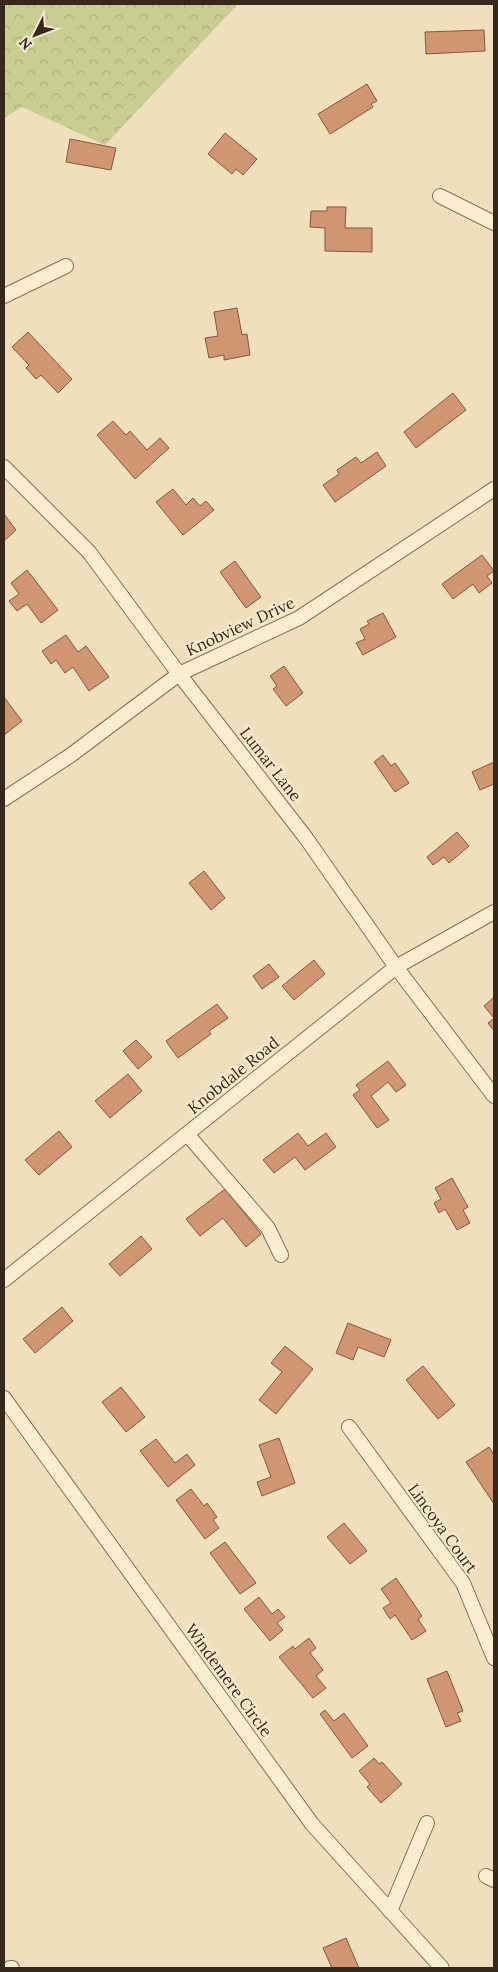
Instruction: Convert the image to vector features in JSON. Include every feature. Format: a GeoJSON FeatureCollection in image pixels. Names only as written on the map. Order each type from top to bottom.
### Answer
{"type":"FeatureCollection","features":[{"type":"Feature","properties":{"kind":"street"},"geometry":{"type":"LineString","coordinates":[[440,196],[494,223]]}},
{"type":"Feature","properties":{"kind":"street"},"geometry":{"type":"LineString","coordinates":[[4,296],[66,266]]}},
{"type":"Feature","properties":{"kind":"street","name":"Lumar Lane"},"geometry":{"type":"LineString","coordinates":[[4,467],[88,552],[179,674],[306,838],[396,967],[494,1096]]}},
{"type":"Feature","properties":{"kind":"street","name":"Knobview Drive"},"geometry":{"type":"LineString","coordinates":[[4,799],[71,755],[179,674],[299,618],[494,488]]}},
{"type":"Feature","properties":{"kind":"street","name":"Knobdale Road"},"geometry":{"type":"LineString","coordinates":[[4,1280],[396,967],[494,912]]}},
{"type":"Feature","properties":{"kind":"street"},"geometry":{"type":"LineString","coordinates":[[187,1134],[268,1228],[281,1256]]}},
{"type":"Feature","properties":{"kind":"street","name":"Windemere Circle"},"geometry":{"type":"LineString","coordinates":[[4,1398],[312,1824],[442,1968]]}},
{"type":"Feature","properties":{"kind":"street","name":"Lincoya Court"},"geometry":{"type":"LineString","coordinates":[[349,1427],[463,1583],[494,1658]]}},
{"type":"Feature","properties":{"kind":"street"},"geometry":{"type":"LineString","coordinates":[[390,1911],[427,1823]]}},
{"type":"Feature","properties":{"kind":"green space"},"geometry":{"type":"Polygon","coordinates":[[[4,4],[238,4],[105,145],[22,107],[4,118],[4,4]]]}},
{"type":"Feature","properties":{"kind":"building"},"geometry":{"type":"Polygon","coordinates":[[[484,30],[485,51],[426,54],[425,32],[484,30]]]}},
{"type":"Feature","properties":{"kind":"building"},"geometry":{"type":"Polygon","coordinates":[[[367,84],[377,101],[371,104],[373,107],[330,134],[318,114],[367,84]]]}},
{"type":"Feature","properties":{"kind":"building"},"geometry":{"type":"Polygon","coordinates":[[[225,133],[257,159],[243,175],[236,169],[232,174],[208,154],[225,133]]]}},
{"type":"Feature","properties":{"kind":"building"},"geometry":{"type":"Polygon","coordinates":[[[70,139],[116,148],[111,170],[66,162],[70,139]]]}},
{"type":"Feature","properties":{"kind":"building"},"geometry":{"type":"Polygon","coordinates":[[[327,207],[346,207],[345,228],[372,228],[372,252],[325,251],[325,228],[310,227],[311,211],[327,211],[327,207]]]}},
{"type":"Feature","properties":{"kind":"building"},"geometry":{"type":"Polygon","coordinates":[[[237,308],[242,335],[247,334],[250,355],[224,360],[224,355],[209,358],[205,338],[218,336],[214,312],[237,308]]]}},
{"type":"Feature","properties":{"kind":"building"},"geometry":{"type":"Polygon","coordinates":[[[28,332],[72,379],[58,393],[41,375],[36,379],[26,368],[29,365],[12,347],[28,332]]]}},
{"type":"Feature","properties":{"kind":"building"},"geometry":{"type":"Polygon","coordinates":[[[453,393],[466,410],[416,448],[404,432],[453,393]]]}},
{"type":"Feature","properties":{"kind":"building"},"geometry":{"type":"Polygon","coordinates":[[[113,421],[126,435],[130,431],[147,450],[160,438],[169,448],[135,479],[97,435],[113,421]]]}},
{"type":"Feature","properties":{"kind":"building"},"geometry":{"type":"Polygon","coordinates":[[[377,452],[386,466],[335,502],[323,485],[339,474],[337,470],[356,457],[361,463],[377,452]]]}},
{"type":"Feature","properties":{"kind":"building"},"geometry":{"type":"Polygon","coordinates":[[[173,489],[186,505],[193,498],[200,506],[206,501],[214,510],[183,535],[156,502],[173,489]]]}},
{"type":"Feature","properties":{"kind":"building"},"geometry":{"type":"Polygon","coordinates":[[[4,514],[16,530],[4,541],[4,514]]]}},
{"type":"Feature","properties":{"kind":"building"},"geometry":{"type":"Polygon","coordinates":[[[482,555],[494,571],[487,576],[492,583],[479,593],[473,584],[453,599],[442,584],[482,555]]]}},
{"type":"Feature","properties":{"kind":"building"},"geometry":{"type":"Polygon","coordinates":[[[235,561],[261,597],[246,608],[220,572],[235,561]]]}},
{"type":"Feature","properties":{"kind":"building"},"geometry":{"type":"Polygon","coordinates":[[[27,570],[58,610],[41,623],[27,604],[17,611],[9,601],[19,594],[11,583],[27,570]]]}},
{"type":"Feature","properties":{"kind":"building"},"geometry":{"type":"Polygon","coordinates":[[[383,613],[396,637],[363,655],[356,643],[365,639],[360,629],[369,624],[367,621],[383,613]]]}},
{"type":"Feature","properties":{"kind":"building"},"geometry":{"type":"Polygon","coordinates":[[[66,635],[78,652],[86,646],[109,677],[89,691],[73,667],[65,673],[56,660],[51,664],[42,651],[66,635]]]}},
{"type":"Feature","properties":{"kind":"building"},"geometry":{"type":"Polygon","coordinates":[[[284,666],[303,693],[286,706],[273,689],[277,686],[270,676],[284,666]]]}},
{"type":"Feature","properties":{"kind":"building"},"geometry":{"type":"Polygon","coordinates":[[[4,697],[22,721],[4,735],[4,697]]]}},
{"type":"Feature","properties":{"kind":"building"},"geometry":{"type":"Polygon","coordinates":[[[383,755],[391,766],[395,763],[409,783],[395,792],[374,762],[383,755]]]}},
{"type":"Feature","properties":{"kind":"building"},"geometry":{"type":"Polygon","coordinates":[[[494,762],[494,784],[480,790],[472,772],[494,762]]]}},
{"type":"Feature","properties":{"kind":"building"},"geometry":{"type":"Polygon","coordinates":[[[457,832],[469,846],[449,863],[444,857],[433,865],[427,857],[457,832]]]}},
{"type":"Feature","properties":{"kind":"building"},"geometry":{"type":"Polygon","coordinates":[[[204,871],[225,898],[211,910],[189,883],[204,871]]]}},
{"type":"Feature","properties":{"kind":"building"},"geometry":{"type":"Polygon","coordinates":[[[314,960],[325,974],[294,1000],[282,986],[314,960]]]}},
{"type":"Feature","properties":{"kind":"building"},"geometry":{"type":"Polygon","coordinates":[[[269,964],[279,977],[262,989],[253,976],[269,964]]]}},
{"type":"Feature","properties":{"kind":"building"},"geometry":{"type":"Polygon","coordinates":[[[494,997],[494,1018],[484,1006],[494,997]]]}},
{"type":"Feature","properties":{"kind":"building"},"geometry":{"type":"Polygon","coordinates":[[[217,1004],[228,1018],[209,1031],[211,1034],[178,1058],[166,1041],[217,1004]]]}},
{"type":"Feature","properties":{"kind":"building"},"geometry":{"type":"Polygon","coordinates":[[[494,1018],[494,1031],[488,1023],[494,1018]]]}},
{"type":"Feature","properties":{"kind":"building"},"geometry":{"type":"Polygon","coordinates":[[[136,1040],[152,1057],[138,1069],[123,1051],[136,1040]]]}},
{"type":"Feature","properties":{"kind":"building"},"geometry":{"type":"Polygon","coordinates":[[[388,1061],[406,1085],[396,1092],[388,1082],[371,1096],[389,1120],[377,1128],[353,1095],[360,1090],[356,1085],[388,1061]]]}},
{"type":"Feature","properties":{"kind":"building"},"geometry":{"type":"Polygon","coordinates":[[[128,1074],[142,1091],[110,1118],[95,1101],[128,1074]]]}},
{"type":"Feature","properties":{"kind":"building"},"geometry":{"type":"Polygon","coordinates":[[[59,1131],[72,1147],[39,1175],[25,1160],[59,1131]]]}},
{"type":"Feature","properties":{"kind":"building"},"geometry":{"type":"Polygon","coordinates":[[[298,1133],[308,1146],[326,1133],[336,1147],[305,1170],[295,1157],[274,1173],[263,1160],[298,1133]]]}},
{"type":"Feature","properties":{"kind":"building"},"geometry":{"type":"Polygon","coordinates":[[[452,1178],[468,1207],[463,1210],[470,1223],[457,1230],[445,1209],[439,1213],[434,1203],[441,1199],[435,1188],[452,1178]]]}},
{"type":"Feature","properties":{"kind":"building"},"geometry":{"type":"Polygon","coordinates":[[[225,1189],[261,1234],[246,1247],[223,1218],[200,1236],[186,1219],[225,1189]]]}},
{"type":"Feature","properties":{"kind":"building"},"geometry":{"type":"Polygon","coordinates":[[[141,1236],[152,1249],[120,1276],[109,1264],[141,1236]]]}},
{"type":"Feature","properties":{"kind":"building"},"geometry":{"type":"Polygon","coordinates":[[[62,1307],[73,1321],[35,1353],[23,1339],[62,1307]]]}},
{"type":"Feature","properties":{"kind":"building"},"geometry":{"type":"Polygon","coordinates":[[[348,1323],[391,1340],[384,1357],[358,1347],[353,1360],[336,1353],[348,1323]]]}},
{"type":"Feature","properties":{"kind":"building"},"geometry":{"type":"Polygon","coordinates":[[[285,1346],[313,1369],[276,1414],[259,1400],[282,1372],[271,1363],[285,1346]]]}},
{"type":"Feature","properties":{"kind":"building"},"geometry":{"type":"Polygon","coordinates":[[[423,1366],[455,1405],[438,1419],[406,1380],[423,1366]]]}},
{"type":"Feature","properties":{"kind":"building"},"geometry":{"type":"Polygon","coordinates":[[[121,1387],[145,1417],[126,1432],[102,1402],[121,1387]]]}},
{"type":"Feature","properties":{"kind":"building"},"geometry":{"type":"Polygon","coordinates":[[[279,1438],[295,1483],[262,1496],[257,1482],[271,1477],[259,1445],[279,1438]]]}},
{"type":"Feature","properties":{"kind":"building"},"geometry":{"type":"Polygon","coordinates":[[[156,1439],[175,1463],[187,1454],[195,1465],[168,1487],[140,1451],[156,1439]]]}},
{"type":"Feature","properties":{"kind":"building"},"geometry":{"type":"Polygon","coordinates":[[[489,1447],[494,1455],[494,1504],[466,1462],[489,1447]]]}},
{"type":"Feature","properties":{"kind":"building"},"geometry":{"type":"Polygon","coordinates":[[[191,1489],[204,1506],[207,1503],[217,1517],[213,1520],[219,1528],[205,1539],[176,1500],[191,1489]]]}},
{"type":"Feature","properties":{"kind":"building"},"geometry":{"type":"Polygon","coordinates":[[[344,1523],[367,1551],[350,1564],[327,1537],[344,1523]]]}},
{"type":"Feature","properties":{"kind":"building"},"geometry":{"type":"Polygon","coordinates":[[[225,1542],[256,1583],[240,1594],[210,1553],[225,1542]]]}},
{"type":"Feature","properties":{"kind":"building"},"geometry":{"type":"Polygon","coordinates":[[[396,1578],[422,1616],[418,1619],[426,1631],[412,1640],[395,1615],[390,1619],[383,1608],[391,1603],[381,1589],[396,1578]]]}},
{"type":"Feature","properties":{"kind":"building"},"geometry":{"type":"Polygon","coordinates":[[[259,1597],[272,1614],[278,1609],[285,1617],[277,1623],[283,1630],[270,1641],[244,1609],[259,1597]]]}},
{"type":"Feature","properties":{"kind":"building"},"geometry":{"type":"Polygon","coordinates":[[[309,1638],[316,1648],[310,1653],[323,1670],[316,1676],[326,1688],[313,1698],[279,1657],[293,1646],[295,1649],[309,1638]]]}},
{"type":"Feature","properties":{"kind":"building"},"geometry":{"type":"Polygon","coordinates":[[[447,1671],[463,1711],[457,1713],[461,1721],[446,1727],[427,1679],[447,1671]]]}},
{"type":"Feature","properties":{"kind":"building"},"geometry":{"type":"Polygon","coordinates":[[[325,1710],[334,1721],[344,1713],[368,1746],[352,1758],[320,1714],[325,1710]]]}},
{"type":"Feature","properties":{"kind":"building"},"geometry":{"type":"Polygon","coordinates":[[[374,1758],[379,1764],[382,1762],[402,1784],[381,1803],[367,1787],[370,1784],[359,1771],[374,1758]]]}},
{"type":"Feature","properties":{"kind":"building"},"geometry":{"type":"Polygon","coordinates":[[[346,1938],[359,1968],[332,1968],[323,1948],[346,1938]]]}}]}
